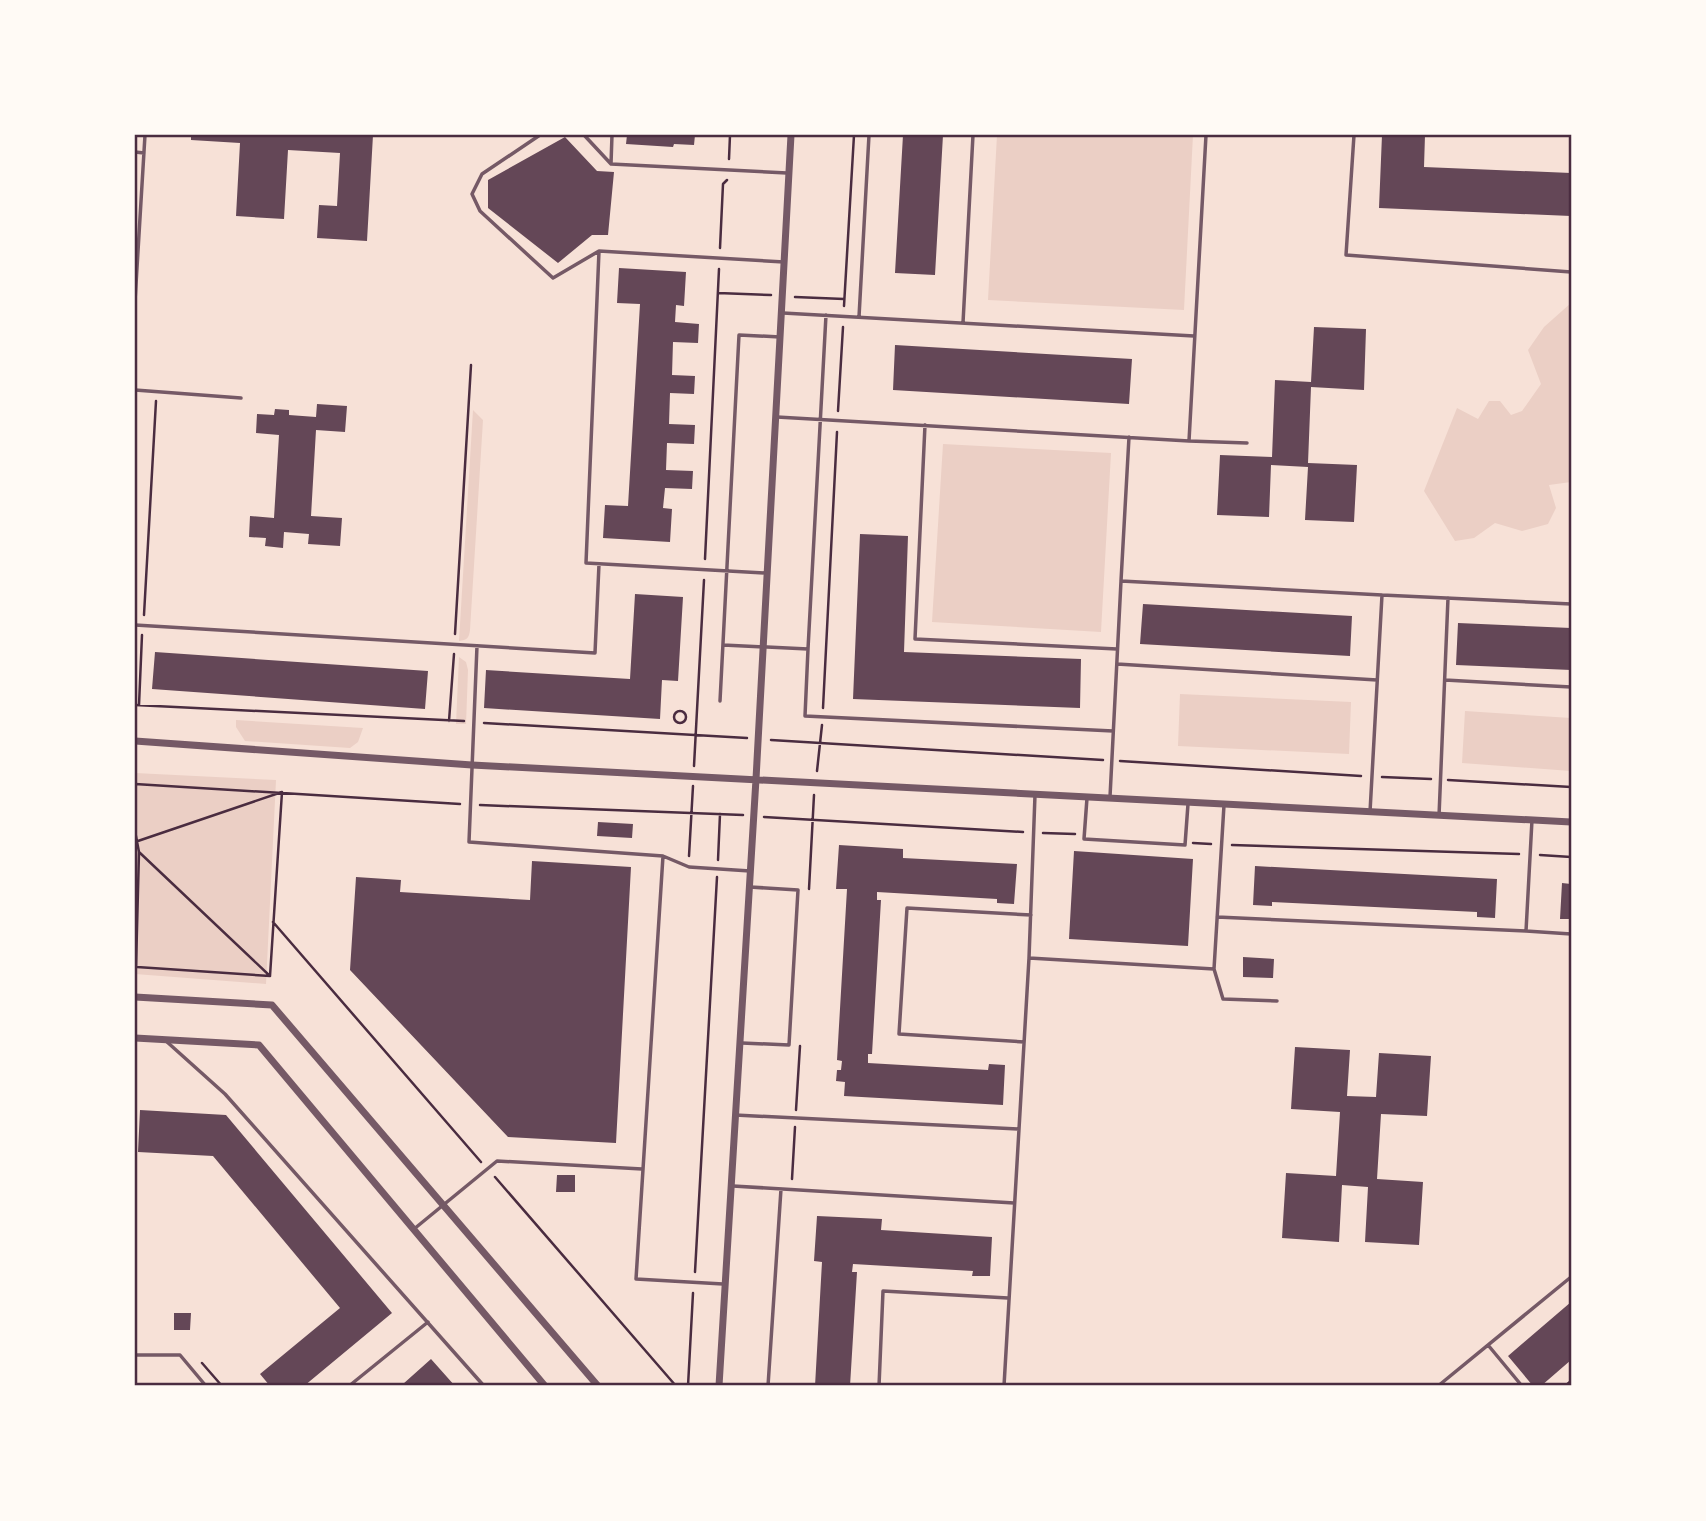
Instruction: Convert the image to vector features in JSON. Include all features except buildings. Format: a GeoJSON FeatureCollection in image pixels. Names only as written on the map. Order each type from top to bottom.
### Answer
{"type":"FeatureCollection","features":[{"type":"Feature","properties":{"kind":"street"},"geometry":{"type":"LineString","coordinates":[[719,1386],[791,135]]}},
{"type":"Feature","properties":{"kind":"street"},"geometry":{"type":"LineString","coordinates":[[135,741],[472,765],[1571,822]]}},
{"type":"Feature","properties":{"kind":"street"},"geometry":{"type":"LineString","coordinates":[[135,997],[272,1005],[598,1386]]}},
{"type":"Feature","properties":{"kind":"street"},"geometry":{"type":"LineString","coordinates":[[135,1038],[259,1045],[545,1386]]}},
{"type":"Feature","properties":{"kind":"lane"},"geometry":{"type":"LineString","coordinates":[[135,301],[136,231],[145,135]]}},
{"type":"Feature","properties":{"kind":"lane"},"geometry":{"type":"LineString","coordinates":[[540,135],[482,174],[472,194],[480,211],[553,278],[599,251],[784,262]]}},
{"type":"Feature","properties":{"kind":"lane"},"geometry":{"type":"LineString","coordinates":[[584,135],[611,164],[790,173]]}},
{"type":"Feature","properties":{"kind":"lane"},"geometry":{"type":"LineString","coordinates":[[611,164],[612,135]]}},
{"type":"Feature","properties":{"kind":"lane"},"geometry":{"type":"LineString","coordinates":[[859,317],[869,135]]}},
{"type":"Feature","properties":{"kind":"lane"},"geometry":{"type":"LineString","coordinates":[[963,323],[973,135]]}},
{"type":"Feature","properties":{"kind":"lane"},"geometry":{"type":"LineString","coordinates":[[1189,441],[1206,135]]}},
{"type":"Feature","properties":{"kind":"lane"},"geometry":{"type":"LineString","coordinates":[[1354,135],[1346,255],[1571,272]]}},
{"type":"Feature","properties":{"kind":"lane"},"geometry":{"type":"LineString","coordinates":[[135,152],[144,153]]}},
{"type":"Feature","properties":{"kind":"lane"},"geometry":{"type":"LineString","coordinates":[[599,251],[586,563],[767,573]]}},
{"type":"Feature","properties":{"kind":"lane"},"geometry":{"type":"LineString","coordinates":[[781,313],[1195,336]]}},
{"type":"Feature","properties":{"kind":"lane"},"geometry":{"type":"LineString","coordinates":[[825,315],[805,716],[1113,731]]}},
{"type":"Feature","properties":{"kind":"lane"},"geometry":{"type":"LineString","coordinates":[[720,701],[739,335],[780,337]]}},
{"type":"Feature","properties":{"kind":"lane"},"geometry":{"type":"LineString","coordinates":[[135,390],[241,398]]}},
{"type":"Feature","properties":{"kind":"lane"},"geometry":{"type":"LineString","coordinates":[[776,417],[1247,443]]}},
{"type":"Feature","properties":{"kind":"lane"},"geometry":{"type":"LineString","coordinates":[[925,425],[915,639],[1117,649]]}},
{"type":"Feature","properties":{"kind":"lane"},"geometry":{"type":"LineString","coordinates":[[1110,799],[1129,437]]}},
{"type":"Feature","properties":{"kind":"lane"},"geometry":{"type":"LineString","coordinates":[[135,625],[595,653],[599,564]]}},
{"type":"Feature","properties":{"kind":"lane"},"geometry":{"type":"LineString","coordinates":[[1121,581],[1571,604]]}},
{"type":"Feature","properties":{"kind":"lane"},"geometry":{"type":"LineString","coordinates":[[1370,812],[1382,595]]}},
{"type":"Feature","properties":{"kind":"lane"},"geometry":{"type":"LineString","coordinates":[[1439,816],[1448,598]]}},
{"type":"Feature","properties":{"kind":"lane"},"geometry":{"type":"LineString","coordinates":[[723,645],[808,649]]}},
{"type":"Feature","properties":{"kind":"lane"},"geometry":{"type":"LineString","coordinates":[[477,646],[469,842],[663,856],[689,867],[750,871]]}},
{"type":"Feature","properties":{"kind":"lane"},"geometry":{"type":"LineString","coordinates":[[1117,664],[1377,680]]}},
{"type":"Feature","properties":{"kind":"lane"},"geometry":{"type":"LineString","coordinates":[[1445,680],[1571,687]]}},
{"type":"Feature","properties":{"kind":"lane"},"geometry":{"type":"LineString","coordinates":[[1004,1386],[1029,958],[1035,795]]}},
{"type":"Feature","properties":{"kind":"lane"},"geometry":{"type":"LineString","coordinates":[[1087,797],[1084,839],[1185,845],[1188,803]]}},
{"type":"Feature","properties":{"kind":"lane"},"geometry":{"type":"LineString","coordinates":[[1224,805],[1214,969],[1223,999],[1277,1001]]}},
{"type":"Feature","properties":{"kind":"lane"},"geometry":{"type":"LineString","coordinates":[[1525,931],[1532,820]]}},
{"type":"Feature","properties":{"kind":"lane"},"geometry":{"type":"LineString","coordinates":[[663,856],[636,1279],[726,1284]]}},
{"type":"Feature","properties":{"kind":"lane"},"geometry":{"type":"LineString","coordinates":[[740,1042],[789,1045],[798,890],[749,887]]}},
{"type":"Feature","properties":{"kind":"lane"},"geometry":{"type":"LineString","coordinates":[[1024,1042],[900,1034],[907,908],[1031,915]]}},
{"type":"Feature","properties":{"kind":"lane"},"geometry":{"type":"LineString","coordinates":[[1217,917],[1571,934]]}},
{"type":"Feature","properties":{"kind":"lane"},"geometry":{"type":"LineString","coordinates":[[1029,958],[1214,969]]}},
{"type":"Feature","properties":{"kind":"lane"},"geometry":{"type":"LineString","coordinates":[[164,1040],[225,1094],[484,1386]]}},
{"type":"Feature","properties":{"kind":"lane"},"geometry":{"type":"LineString","coordinates":[[735,1115],[1019,1129]]}},
{"type":"Feature","properties":{"kind":"lane"},"geometry":{"type":"LineString","coordinates":[[414,1229],[498,1161],[642,1169]]}},
{"type":"Feature","properties":{"kind":"lane"},"geometry":{"type":"LineString","coordinates":[[731,1186],[1014,1203]]}},
{"type":"Feature","properties":{"kind":"lane"},"geometry":{"type":"LineString","coordinates":[[768,1386],[780,1189]]}},
{"type":"Feature","properties":{"kind":"lane"},"geometry":{"type":"LineString","coordinates":[[1438,1386],[1571,1277]]}},
{"type":"Feature","properties":{"kind":"lane"},"geometry":{"type":"LineString","coordinates":[[878,1386],[883,1291],[1008,1298]]}},
{"type":"Feature","properties":{"kind":"lane"},"geometry":{"type":"LineString","coordinates":[[349,1386],[428,1322]]}},
{"type":"Feature","properties":{"kind":"lane"},"geometry":{"type":"LineString","coordinates":[[1488,1345],[1522,1386]]}},
{"type":"Feature","properties":{"kind":"lane"},"geometry":{"type":"LineString","coordinates":[[135,1355],[180,1355],[206,1386]]}},
{"type":"Feature","properties":{"kind":"path"},"geometry":{"type":"LineString","coordinates":[[689,867],[723,184],[728,178],[730,135]]}},
{"type":"Feature","properties":{"kind":"path"},"geometry":{"type":"LineString","coordinates":[[815,783],[823,717],[853,135]]}},
{"type":"Feature","properties":{"kind":"path"},"geometry":{"type":"LineString","coordinates":[[449,721],[471,365]]}},
{"type":"Feature","properties":{"kind":"path"},"geometry":{"type":"LineString","coordinates":[[157,392],[137,705],[1571,786]]}},
{"type":"Feature","properties":{"kind":"path"},"geometry":{"type":"LineString","coordinates":[[686,717],[696,718]]}},
{"type":"Feature","properties":{"kind":"path"},"geometry":{"type":"LineString","coordinates":[[135,795],[135,784],[470,805],[720,814],[1084,835]]}},
{"type":"Feature","properties":{"kind":"path"},"geometry":{"type":"LineString","coordinates":[[136,841],[282,792]]}},
{"type":"Feature","properties":{"kind":"path"},"geometry":{"type":"LineString","coordinates":[[270,976],[282,792]]}},
{"type":"Feature","properties":{"kind":"path"},"geometry":{"type":"LineString","coordinates":[[688,1386],[720,814]]}},
{"type":"Feature","properties":{"kind":"path"},"geometry":{"type":"LineString","coordinates":[[135,831],[139,852],[135,967],[270,976]]}},
{"type":"Feature","properties":{"kind":"path"},"geometry":{"type":"LineString","coordinates":[[1185,842],[1571,857]]}},
{"type":"Feature","properties":{"kind":"path"},"geometry":{"type":"LineString","coordinates":[[139,852],[270,976]]}},
{"type":"Feature","properties":{"kind":"path"},"geometry":{"type":"LineString","coordinates":[[273,922],[676,1386]]}},
{"type":"Feature","properties":{"kind":"path"},"geometry":{"type":"LineString","coordinates":[[202,1363],[222,1386]]}},
{"type":"Feature","properties":{"kind":"path"},"geometry":{"type":"LineString","coordinates":[[1565,1386],[1571,1381]]}},
{"type":"Feature","properties":{"kind":"shaded area"},"geometry":{"type":"Polygon","coordinates":[[[997,135],[1193,135],[1184,310],[988,300],[997,135]]]}},
{"type":"Feature","properties":{"kind":"shaded area"},"geometry":{"type":"Polygon","coordinates":[[[1571,303],[1571,482],[1549,485],[1556,508],[1548,524],[1522,531],[1495,523],[1474,538],[1455,541],[1424,491],[1457,408],[1478,419],[1489,401],[1500,401],[1511,415],[1522,411],[1541,384],[1528,350],[1544,327],[1571,303]]]}},
{"type":"Feature","properties":{"kind":"shaded area"},"geometry":{"type":"Polygon","coordinates":[[[473,410],[483,420],[470,630],[467,638],[459,641],[473,410]]]}},
{"type":"Feature","properties":{"kind":"shaded area"},"geometry":{"type":"Polygon","coordinates":[[[943,444],[1111,453],[1101,632],[932,622],[943,444]]]}},
{"type":"Feature","properties":{"kind":"shaded area"},"geometry":{"type":"Polygon","coordinates":[[[459,657],[466,662],[468,670],[466,724],[456,724],[459,657]]]}},
{"type":"Feature","properties":{"kind":"shaded area"},"geometry":{"type":"Polygon","coordinates":[[[1180,694],[1351,702],[1349,754],[1178,746],[1180,694]]]}},
{"type":"Feature","properties":{"kind":"shaded area"},"geometry":{"type":"Polygon","coordinates":[[[1465,711],[1571,718],[1571,771],[1462,763],[1465,711]]]}},
{"type":"Feature","properties":{"kind":"shaded area"},"geometry":{"type":"Polygon","coordinates":[[[236,720],[363,728],[358,742],[350,748],[245,741],[236,727],[236,720]]]}},
{"type":"Feature","properties":{"kind":"shaded area"},"geometry":{"type":"Polygon","coordinates":[[[135,773],[276,780],[266,984],[135,974],[135,773]]]}}]}
